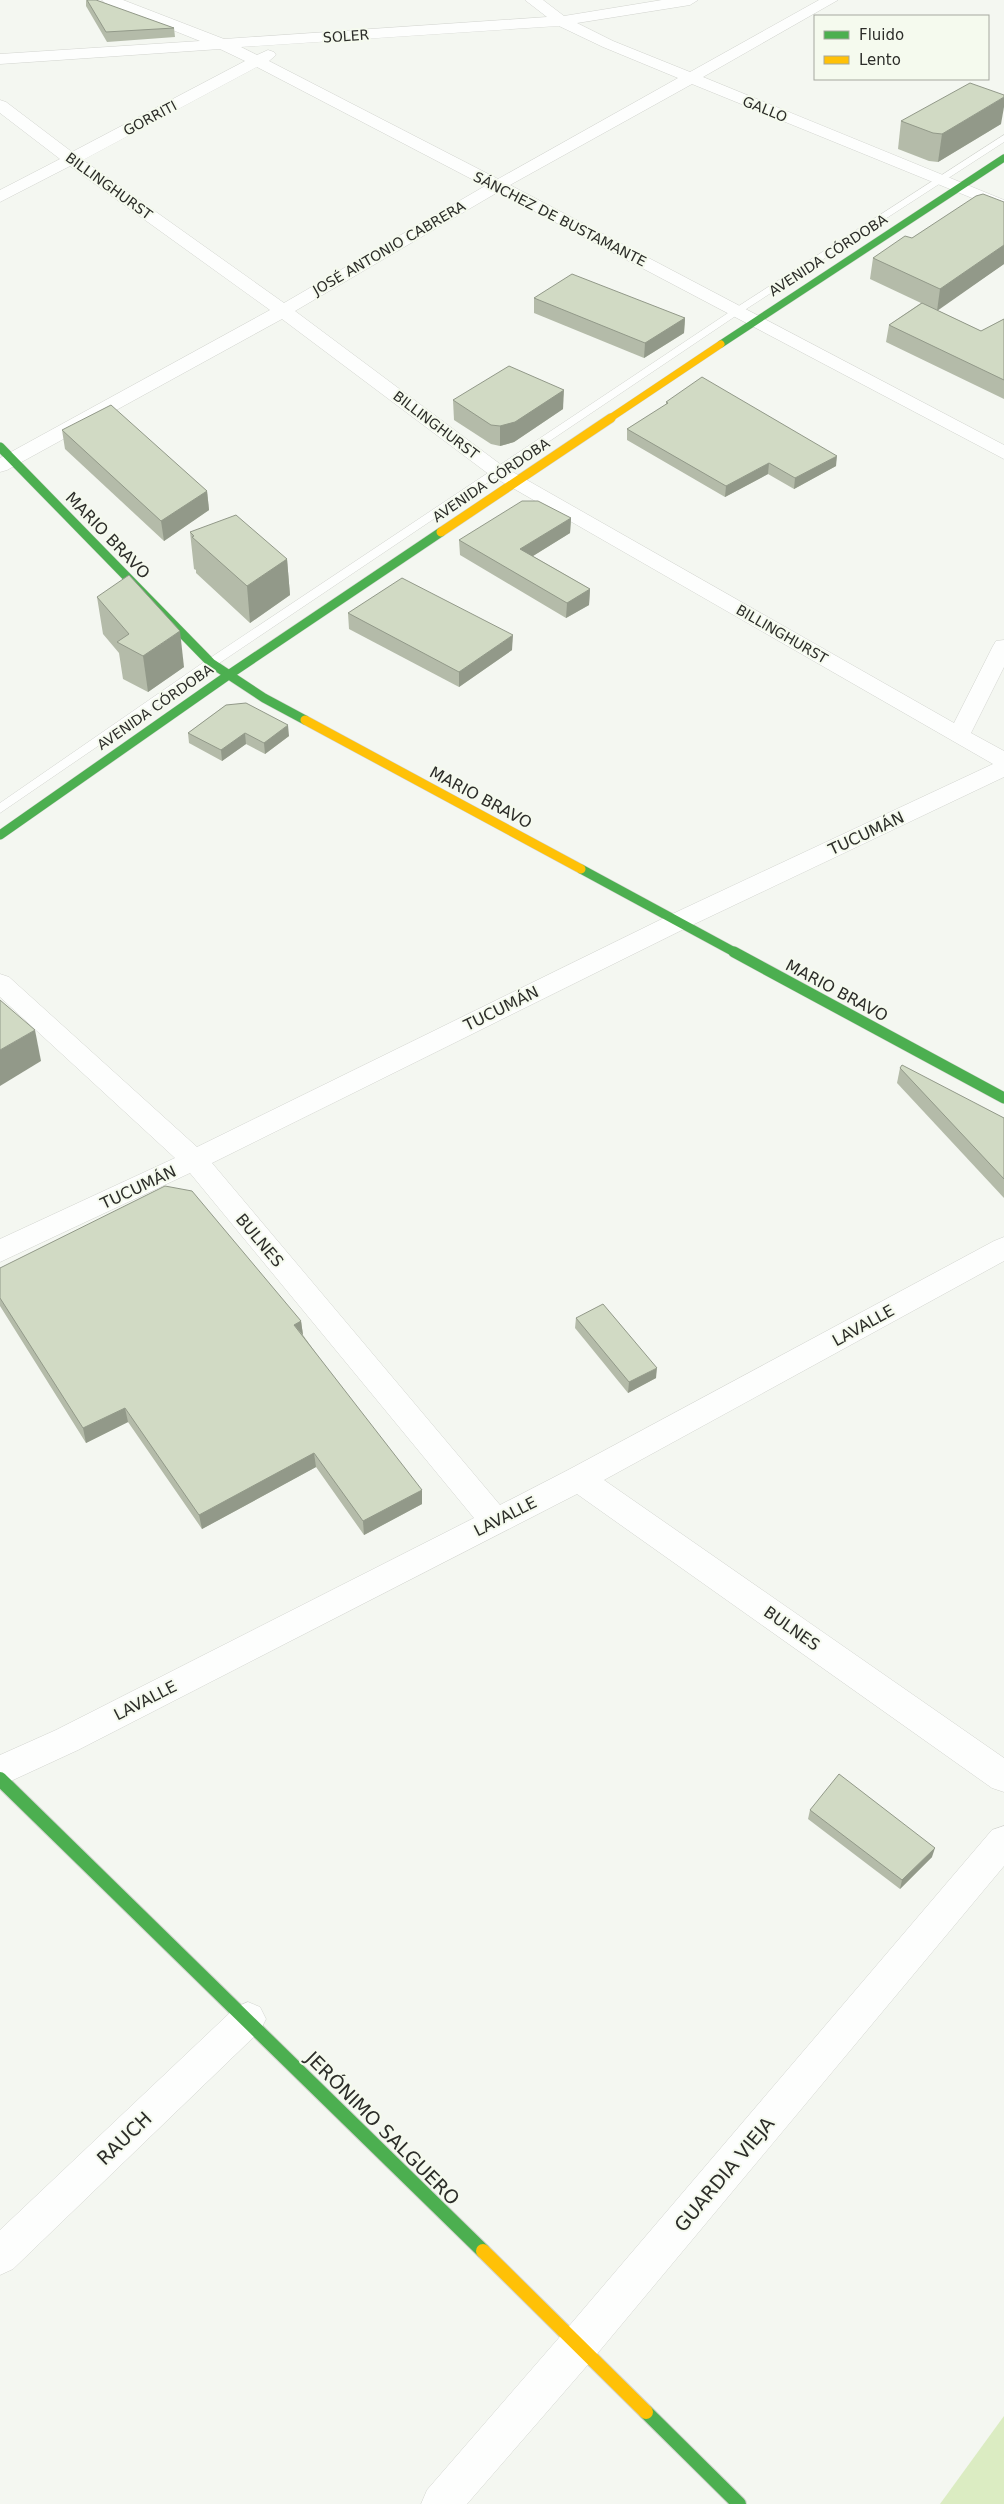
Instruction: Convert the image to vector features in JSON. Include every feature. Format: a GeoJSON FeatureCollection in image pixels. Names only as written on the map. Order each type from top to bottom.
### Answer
{"type":"FeatureCollection","features":[{"type":"Feature","properties":{"kind":"street","name":"SÁNCHEZ DE BUSTAMANTE"},"geometry":{"type":"LineString","coordinates":[[110,0],[222,44],[256,60],[737,311],[1004,453]]}},
{"type":"Feature","properties":{"kind":"street","name":"GALLO"},"geometry":{"type":"LineString","coordinates":[[533,0],[560,21],[690,78],[1004,206]]}},
{"type":"Feature","properties":{"kind":"street","name":"SOLER"},"geometry":{"type":"LineString","coordinates":[[0,59],[560,21],[690,0]]}},
{"type":"Feature","properties":{"kind":"street","name":"JOSÉ ANTONIO CABRERA"},"geometry":{"type":"LineString","coordinates":[[4,457],[283,310],[497,186],[830,0]]}},
{"type":"Feature","properties":{"kind":"street","name":"GORRITI"},"geometry":{"type":"LineString","coordinates":[[0,197],[256,60],[301,39]]}},
{"type":"Feature","properties":{"kind":"street","name":"BILLINGHURST"},"geometry":{"type":"LineString","coordinates":[[0,105],[72,160],[283,310],[497,471],[1004,761]]}},
{"type":"Feature","properties":{"kind":"street","name":"AVENIDA CÓRDOBA"},"geometry":{"type":"LineString","coordinates":[[0,835],[227,676],[754,321],[1004,158]]}},
{"type":"Feature","properties":{"kind":"street","name":"MARIO BRAVO"},"geometry":{"type":"LineString","coordinates":[[4,457],[211,664],[227,676],[264,698],[1004,1098]]}},
{"type":"Feature","properties":{"kind":"street"},"geometry":{"type":"LineString","coordinates":[[959,735],[1004,646]]}},
{"type":"Feature","properties":{"kind":"street","name":"TUCUMÁN"},"geometry":{"type":"LineString","coordinates":[[0,1251],[194,1160],[677,922],[1004,768]]}},
{"type":"Feature","properties":{"kind":"street","name":"BULNES"},"geometry":{"type":"LineString","coordinates":[[0,983],[194,1160],[495,1521]]}},
{"type":"Feature","properties":{"kind":"street","name":"LAVALLE"},"geometry":{"type":"LineString","coordinates":[[0,1771],[67,1740],[579,1479],[1004,1248]]}},
{"type":"Feature","properties":{"kind":"street","name":"BULNES"},"geometry":{"type":"LineString","coordinates":[[579,1479],[1004,1776]]}},
{"type":"Feature","properties":{"kind":"street","name":"JERÓNIMO SALGUERO"},"geometry":{"type":"LineString","coordinates":[[0,1779],[248,2020],[739,2504]]}},
{"type":"Feature","properties":{"kind":"street","name":"GUARDIA VIEJA"},"geometry":{"type":"LineString","coordinates":[[441,2504],[578,2346],[1004,1842]]}},
{"type":"Feature","properties":{"kind":"street","name":"RAUCH"},"geometry":{"type":"LineString","coordinates":[[0,2256],[248,2020]]}},
{"type":"Feature","properties":{"kind":"lane","name":"AVENIDA CÓRDOBA"},"geometry":{"type":"LineString","coordinates":[[0,809],[497,471],[737,311],[1004,138]]}},
{"type":"Feature","properties":{"kind":"green space"},"geometry":{"type":"Polygon","coordinates":[[[1004,2416],[1004,2504],[940,2504],[1004,2416]]]}},
{"type":"Feature","properties":{"kind":"building"},"geometry":{"type":"Polygon","coordinates":[[[87,0],[96,0],[174,28],[106,32],[87,0]]]}},
{"type":"Feature","properties":{"kind":"building"},"geometry":{"type":"Polygon","coordinates":[[[970,83],[1004,95],[1004,97],[942,134],[933,133],[901,121],[970,83]]]}},
{"type":"Feature","properties":{"kind":"building"},"geometry":{"type":"Polygon","coordinates":[[[983,194],[1004,202],[1004,245],[940,289],[873,258],[905,236],[912,238],[976,196],[983,194]]]}},
{"type":"Feature","properties":{"kind":"building"},"geometry":{"type":"Polygon","coordinates":[[[572,274],[685,318],[645,343],[534,298],[572,274]]]}},
{"type":"Feature","properties":{"kind":"building"},"geometry":{"type":"Polygon","coordinates":[[[922,303],[981,331],[1004,319],[1004,380],[889,325],[922,303]]]}},
{"type":"Feature","properties":{"kind":"building"},"geometry":{"type":"Polygon","coordinates":[[[509,366],[564,390],[515,422],[500,426],[491,425],[453,400],[509,366]]]}},
{"type":"Feature","properties":{"kind":"building"},"geometry":{"type":"Polygon","coordinates":[[[702,377],[837,456],[795,478],[769,463],[726,486],[627,429],[668,403],[666,402],[702,377]]]}},
{"type":"Feature","properties":{"kind":"building"},"geometry":{"type":"Polygon","coordinates":[[[111,405],[207,491],[161,521],[62,430],[111,405]]]}},
{"type":"Feature","properties":{"kind":"building"},"geometry":{"type":"Polygon","coordinates":[[[522,501],[538,501],[571,518],[520,549],[590,589],[567,603],[459,540],[522,501]]]}},
{"type":"Feature","properties":{"kind":"building"},"geometry":{"type":"Polygon","coordinates":[[[236,515],[287,559],[247,586],[192,537],[194,536],[190,532],[236,515]]]}},
{"type":"Feature","properties":{"kind":"building"},"geometry":{"type":"Polygon","coordinates":[[[129,575],[180,631],[143,656],[117,642],[129,634],[97,597],[129,575]]]}},
{"type":"Feature","properties":{"kind":"building"},"geometry":{"type":"Polygon","coordinates":[[[402,578],[513,635],[459,672],[348,613],[402,578]]]}},
{"type":"Feature","properties":{"kind":"building"},"geometry":{"type":"Polygon","coordinates":[[[246,703],[288,725],[264,743],[245,733],[221,750],[188,733],[226,705],[246,703]]]}},
{"type":"Feature","properties":{"kind":"building"},"geometry":{"type":"Polygon","coordinates":[[[0,1000],[35,1030],[0,1050],[0,1000]]]}},
{"type":"Feature","properties":{"kind":"building"},"geometry":{"type":"Polygon","coordinates":[[[902,1065],[1004,1118],[1004,1179],[900,1068],[902,1065]]]}},
{"type":"Feature","properties":{"kind":"building"},"geometry":{"type":"Polygon","coordinates":[[[165,1186],[192,1191],[301,1321],[294,1325],[422,1490],[363,1521],[314,1453],[199,1515],[125,1408],[83,1428],[0,1298],[0,1268],[165,1186]]]}},
{"type":"Feature","properties":{"kind":"building"},"geometry":{"type":"Polygon","coordinates":[[[603,1304],[657,1368],[629,1382],[576,1318],[603,1304]]]}},
{"type":"Feature","properties":{"kind":"building"},"geometry":{"type":"Polygon","coordinates":[[[839,1774],[935,1848],[902,1880],[810,1810],[839,1774]]]}},
{"type":"Feature","properties":{"kind":"traffic: fast"},"geometry":{"type":"LineString","coordinates":[[721,344],[1004,158]]}},
{"type":"Feature","properties":{"kind":"traffic: fast"},"geometry":{"type":"LineString","coordinates":[[0,447],[211,663],[264,698],[305,720]]}},
{"type":"Feature","properties":{"kind":"traffic: fast"},"geometry":{"type":"LineString","coordinates":[[0,835],[227,676],[441,532]]}},
{"type":"Feature","properties":{"kind":"traffic: fast"},"geometry":{"type":"LineString","coordinates":[[581,869],[1004,1098]]}},
{"type":"Feature","properties":{"kind":"traffic: fast"},"geometry":{"type":"LineString","coordinates":[[0,1779],[483,2251]]}},
{"type":"Feature","properties":{"kind":"traffic: fast"},"geometry":{"type":"LineString","coordinates":[[646,2412],[739,2504]]}},
{"type":"Feature","properties":{"kind":"traffic: slow"},"geometry":{"type":"LineString","coordinates":[[441,532],[721,344]]}},
{"type":"Feature","properties":{"kind":"traffic: slow"},"geometry":{"type":"LineString","coordinates":[[305,720],[581,869]]}},
{"type":"Feature","properties":{"kind":"traffic: slow"},"geometry":{"type":"LineString","coordinates":[[483,2251],[646,2412]]}}]}
